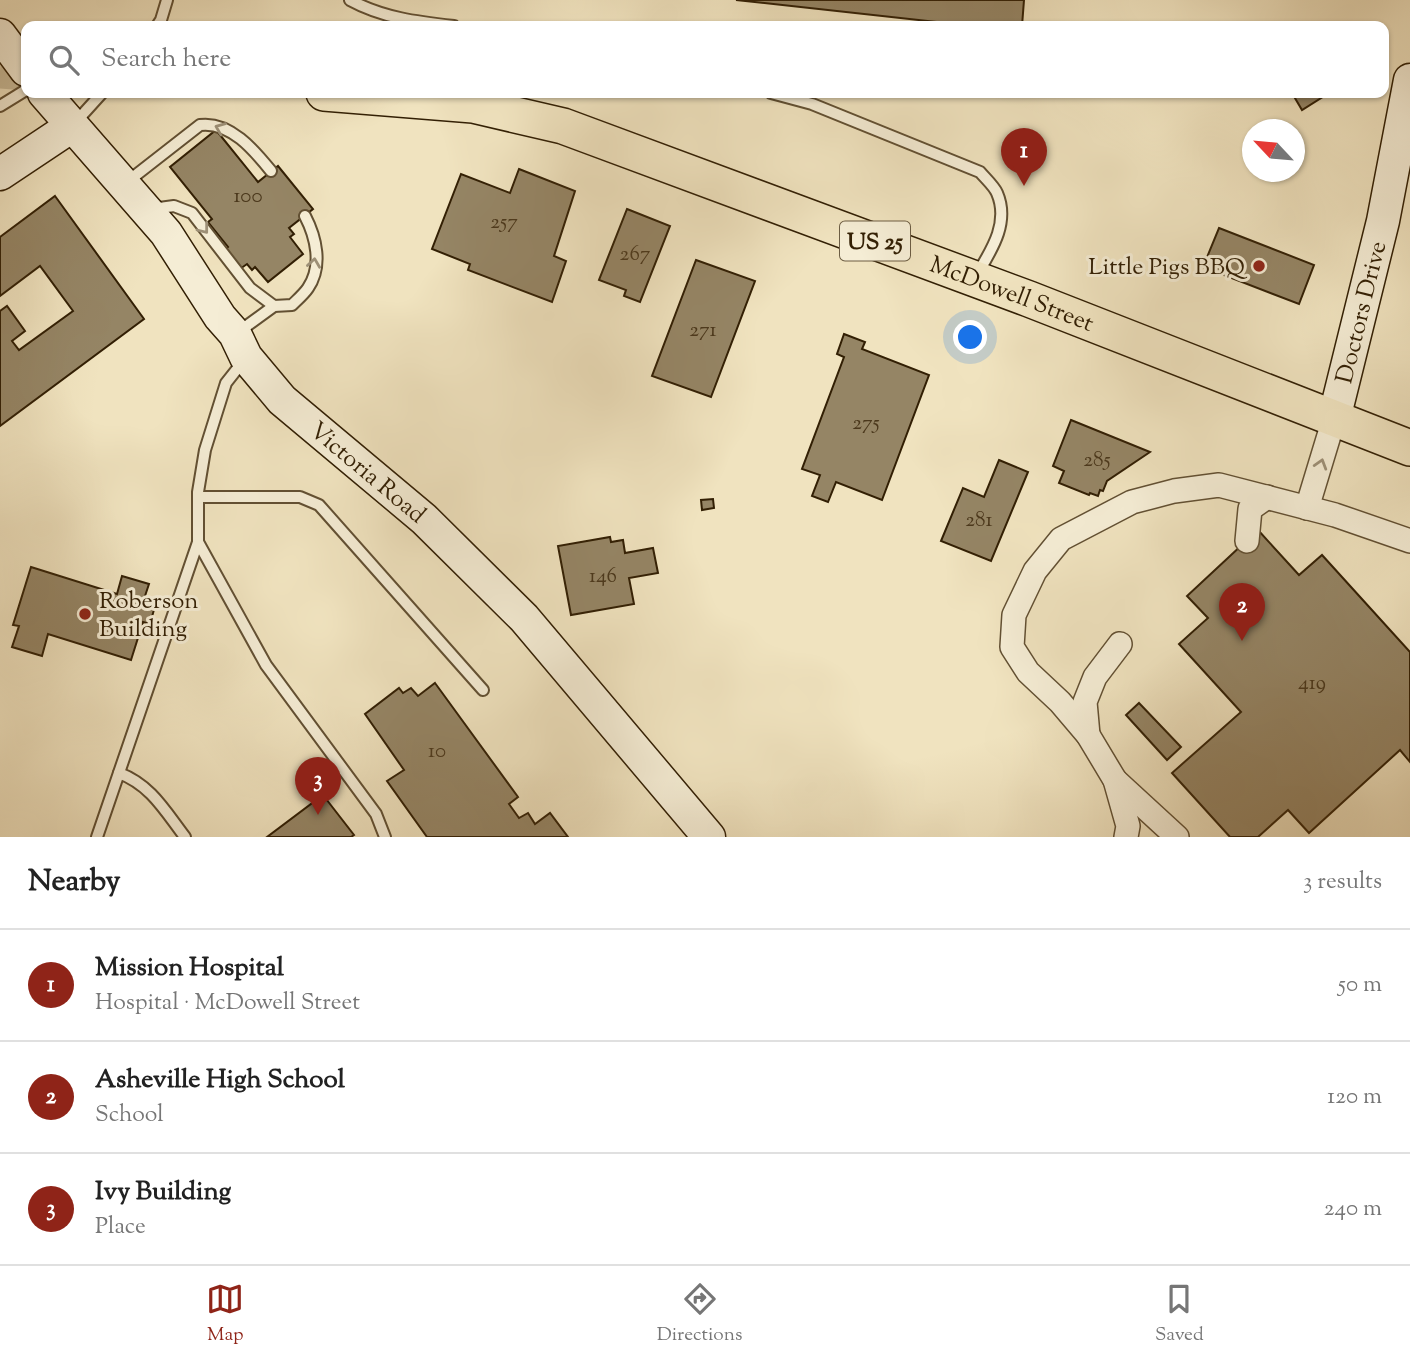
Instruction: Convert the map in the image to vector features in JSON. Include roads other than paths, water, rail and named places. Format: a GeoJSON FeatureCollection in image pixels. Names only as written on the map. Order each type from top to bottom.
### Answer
{"type":"FeatureCollection","features":[{"type":"Feature","properties":{"kind":"main road","name":"McDowell Street"},"geometry":{"type":"LineString","coordinates":[[386,98],[473,105],[563,126],[974,278],[1410,448]]}},
{"type":"Feature","properties":{"kind":"street"},"geometry":{"type":"LineString","coordinates":[[0,35],[21,63]]}},
{"type":"Feature","properties":{"kind":"street","name":"Doctors Drive"},"geometry":{"type":"LineString","coordinates":[[1334,419],[1383,222],[1410,80]]}},
{"type":"Feature","properties":{"kind":"street","name":"Victoria Road"},"geometry":{"type":"LineString","coordinates":[[48,98],[166,233],[220,317],[282,400],[424,519],[524,618],[709,837]]}},
{"type":"Feature","properties":{"kind":"street"},"geometry":{"type":"LineString","coordinates":[[0,174],[72,126]]}},
{"type":"Feature","properties":{"kind":"street"},"geometry":{"type":"LineString","coordinates":[[1307,508],[1334,419]]}},
{"type":"Feature","properties":{"kind":"street"},"geometry":{"type":"LineString","coordinates":[[1126,837],[1128,826],[1115,780],[1088,735],[1060,702],[1028,672],[1012,647],[1014,615],[1035,571],[1061,540],[1132,502],[1174,491],[1219,485],[1373,527],[1410,541]]}},
{"type":"Feature","properties":{"kind":"street"},"geometry":{"type":"LineString","coordinates":[[1247,541],[1251,509],[1267,497]]}},
{"type":"Feature","properties":{"kind":"street"},"geometry":{"type":"LineString","coordinates":[[1088,735],[1085,702],[1095,677],[1120,644]]}},
{"type":"Feature","properties":{"kind":"street"},"geometry":{"type":"LineString","coordinates":[[1115,780],[1177,837]]}},
{"type":"Feature","properties":{"kind":"lane"},"geometry":{"type":"LineString","coordinates":[[159,21],[167,0]]}},
{"type":"Feature","properties":{"kind":"lane"},"geometry":{"type":"LineString","coordinates":[[350,0],[365,8],[407,21]]}},
{"type":"Feature","properties":{"kind":"lane"},"geometry":{"type":"LineString","coordinates":[[0,106],[21,93]]}},
{"type":"Feature","properties":{"kind":"lane"},"geometry":{"type":"LineString","coordinates":[[72,126],[97,98]]}},
{"type":"Feature","properties":{"kind":"lane"},"geometry":{"type":"LineString","coordinates":[[790,98],[812,104],[980,172],[997,192],[1003,220],[990,251],[974,278]]}},
{"type":"Feature","properties":{"kind":"lane"},"geometry":{"type":"LineString","coordinates":[[124,185],[200,125],[212,123],[237,136],[271,171]]}},
{"type":"Feature","properties":{"kind":"lane"},"geometry":{"type":"LineString","coordinates":[[145,209],[174,206],[192,213],[250,288],[274,306],[292,305],[309,288],[315,268],[316,245],[305,216]]}},
{"type":"Feature","properties":{"kind":"lane"},"geometry":{"type":"LineString","coordinates":[[97,837],[198,541],[198,497],[205,450],[226,383],[241,346],[274,306]]}},
{"type":"Feature","properties":{"kind":"lane"},"geometry":{"type":"LineString","coordinates":[[198,497],[300,497],[319,505],[484,690]]}},
{"type":"Feature","properties":{"kind":"lane"},"geometry":{"type":"LineString","coordinates":[[198,541],[266,665],[376,814],[385,837]]}},
{"type":"Feature","properties":{"kind":"lane"},"geometry":{"type":"LineString","coordinates":[[119,773],[132,778],[152,792],[185,837]]}},
{"type":"Feature","properties":{"kind":"tunnel"},"geometry":{"type":"LineString","coordinates":[[0,71],[21,73]]}},
{"type":"Feature","properties":{"kind":"place","name":"Mission Hospital"},"geometry":{"type":"Point","coordinates":[1024,186]}},
{"type":"Feature","properties":{"kind":"place","name":"Little Pigs BBQ"},"geometry":{"type":"Point","coordinates":[1259,266]}},
{"type":"Feature","properties":{"kind":"place","name":"Roberson Building"},"geometry":{"type":"Point","coordinates":[85,614]}},
{"type":"Feature","properties":{"kind":"place","name":"Asheville High School"},"geometry":{"type":"Point","coordinates":[1242,641]}},
{"type":"Feature","properties":{"kind":"place","name":"Ivy Building"},"geometry":{"type":"Point","coordinates":[318,815]}}]}
